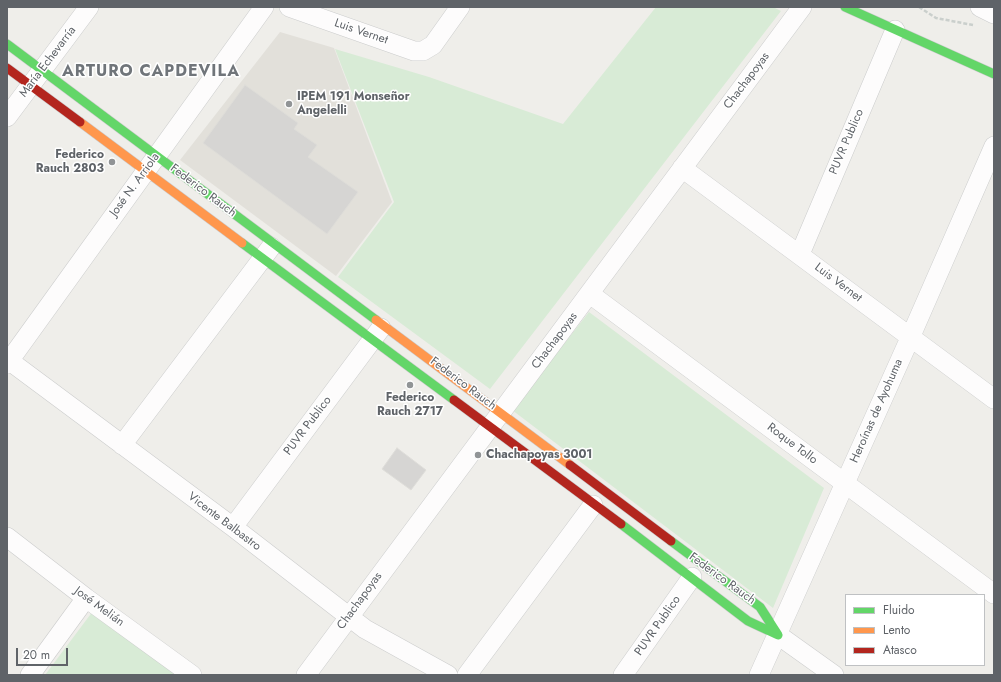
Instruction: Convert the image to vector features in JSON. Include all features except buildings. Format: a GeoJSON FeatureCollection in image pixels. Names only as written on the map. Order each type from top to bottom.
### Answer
{"type":"FeatureCollection","features":[{"type":"Feature","properties":{"kind":"street","name":"María Echevarría"},"geometry":{"type":"LineString","coordinates":[[7,117],[89,7]]}},
{"type":"Feature","properties":{"kind":"street","name":"José N. Arriola"},"geometry":{"type":"LineString","coordinates":[[8,361],[264,7]]}},
{"type":"Feature","properties":{"kind":"street","name":"Luis Vernet"},"geometry":{"type":"LineString","coordinates":[[289,7],[414,51],[423,51],[433,45],[460,7]]}},
{"type":"Feature","properties":{"kind":"street","name":"Chachapoyas"},"geometry":{"type":"LineString","coordinates":[[306,675],[348,616],[590,294],[802,7]]}},
{"type":"Feature","properties":{"kind":"street"},"geometry":{"type":"LineString","coordinates":[[980,7],[994,14]]}},
{"type":"Feature","properties":{"kind":"street"},"geometry":{"type":"LineString","coordinates":[[854,9],[895,30],[994,74]]}},
{"type":"Feature","properties":{"kind":"street","name":"PUVR Publico"},"geometry":{"type":"LineString","coordinates":[[800,254],[895,30]]}},
{"type":"Feature","properties":{"kind":"street","name":"Federico Rauch"},"geometry":{"type":"LineString","coordinates":[[7,44],[43,70],[150,163],[268,251],[383,324],[594,505],[748,621],[778,635],[834,675]]}},
{"type":"Feature","properties":{"kind":"street","name":"Federico Rauch"},"geometry":{"type":"LineString","coordinates":[[7,68],[150,163],[268,251],[372,340],[495,420],[760,607],[778,635]]}},
{"type":"Feature","properties":{"kind":"street","name":"Heroínas de Ayohuma"},"geometry":{"type":"LineString","coordinates":[[759,675],[994,146]]}},
{"type":"Feature","properties":{"kind":"street","name":"Luis Vernet"},"geometry":{"type":"LineString","coordinates":[[682,168],[994,399]]}},
{"type":"Feature","properties":{"kind":"street"},"geometry":{"type":"LineString","coordinates":[[122,446],[268,251]]}},
{"type":"Feature","properties":{"kind":"street","name":"Roque Tollo"},"geometry":{"type":"LineString","coordinates":[[590,294],[994,594]]}},
{"type":"Feature","properties":{"kind":"street","name":"PUVR Publico"},"geometry":{"type":"LineString","coordinates":[[233,527],[383,324]]}},
{"type":"Feature","properties":{"kind":"street","name":"Vicente Balbastro"},"geometry":{"type":"LineString","coordinates":[[8,361],[233,527],[365,629],[448,675]]}},
{"type":"Feature","properties":{"kind":"street"},"geometry":{"type":"LineString","coordinates":[[467,675],[594,505]]}},
{"type":"Feature","properties":{"kind":"street","name":"José Melián"},"geometry":{"type":"LineString","coordinates":[[7,538],[86,598],[192,675]]}},
{"type":"Feature","properties":{"kind":"street","name":"PUVR Publico"},"geometry":{"type":"LineString","coordinates":[[624,675],[692,578]]}},
{"type":"Feature","properties":{"kind":"street"},"geometry":{"type":"LineString","coordinates":[[30,675],[86,598]]}},
{"type":"Feature","properties":{"kind":"path"},"geometry":{"type":"LineString","coordinates":[[919,7],[936,18],[977,26]]}},
{"type":"Feature","properties":{"kind":"shaded area","name":"IPEM 191 Monseñor Angelelli"},"geometry":{"type":"Polygon","coordinates":[[[280,32],[334,48],[392,202],[336,276],[180,160],[280,32]]]}},
{"type":"Feature","properties":{"kind":"green space"},"geometry":{"type":"Polygon","coordinates":[[[656,7],[773,7],[781,11],[490,389],[338,277],[394,202],[335,49],[429,77],[563,124],[656,7]]]}},
{"type":"Feature","properties":{"kind":"green space"},"geometry":{"type":"Polygon","coordinates":[[[589,312],[824,488],[773,608],[512,410],[589,312]]]}},
{"type":"Feature","properties":{"kind":"green space"},"geometry":{"type":"Polygon","coordinates":[[[93,611],[177,675],[45,675],[93,611]]]}},
{"type":"Feature","properties":{"kind":"traffic: fast"},"geometry":{"type":"LineString","coordinates":[[845,7],[994,74]]}},
{"type":"Feature","properties":{"kind":"traffic: fast"},"geometry":{"type":"LineString","coordinates":[[7,44],[376,320]]}},
{"type":"Feature","properties":{"kind":"traffic: fast"},"geometry":{"type":"LineString","coordinates":[[242,243],[454,400]]}},
{"type":"Feature","properties":{"kind":"traffic: fast"},"geometry":{"type":"LineString","coordinates":[[621,524],[748,621],[778,635],[760,607],[671,541]]}},
{"type":"Feature","properties":{"kind":"traffic: slow"},"geometry":{"type":"LineString","coordinates":[[80,122],[242,243]]}},
{"type":"Feature","properties":{"kind":"traffic: slow"},"geometry":{"type":"LineString","coordinates":[[376,320],[570,465]]}},
{"type":"Feature","properties":{"kind":"traffic: jam"},"geometry":{"type":"LineString","coordinates":[[7,68],[80,122]]}},
{"type":"Feature","properties":{"kind":"traffic: jam"},"geometry":{"type":"LineString","coordinates":[[454,400],[621,524]]}},
{"type":"Feature","properties":{"kind":"traffic: jam"},"geometry":{"type":"LineString","coordinates":[[570,465],[671,541]]}},
{"type":"Feature","properties":{"kind":"place","name":"IPEM 191 Monseñor Angelelli"},"geometry":{"type":"Point","coordinates":[289,104]}},
{"type":"Feature","properties":{"kind":"place","name":"Federico Rauch 2803"},"geometry":{"type":"Point","coordinates":[112,162]}},
{"type":"Feature","properties":{"kind":"place","name":"Federico Rauch 2717"},"geometry":{"type":"Point","coordinates":[410,385]}},
{"type":"Feature","properties":{"kind":"place","name":"Chachapoyas 3001"},"geometry":{"type":"Point","coordinates":[478,455]}},
{"type":"Feature","properties":{"kind":"district","name":"ARTURO CAPDEVILA"},"geometry":{"type":"Point","coordinates":[151,72]}}]}
